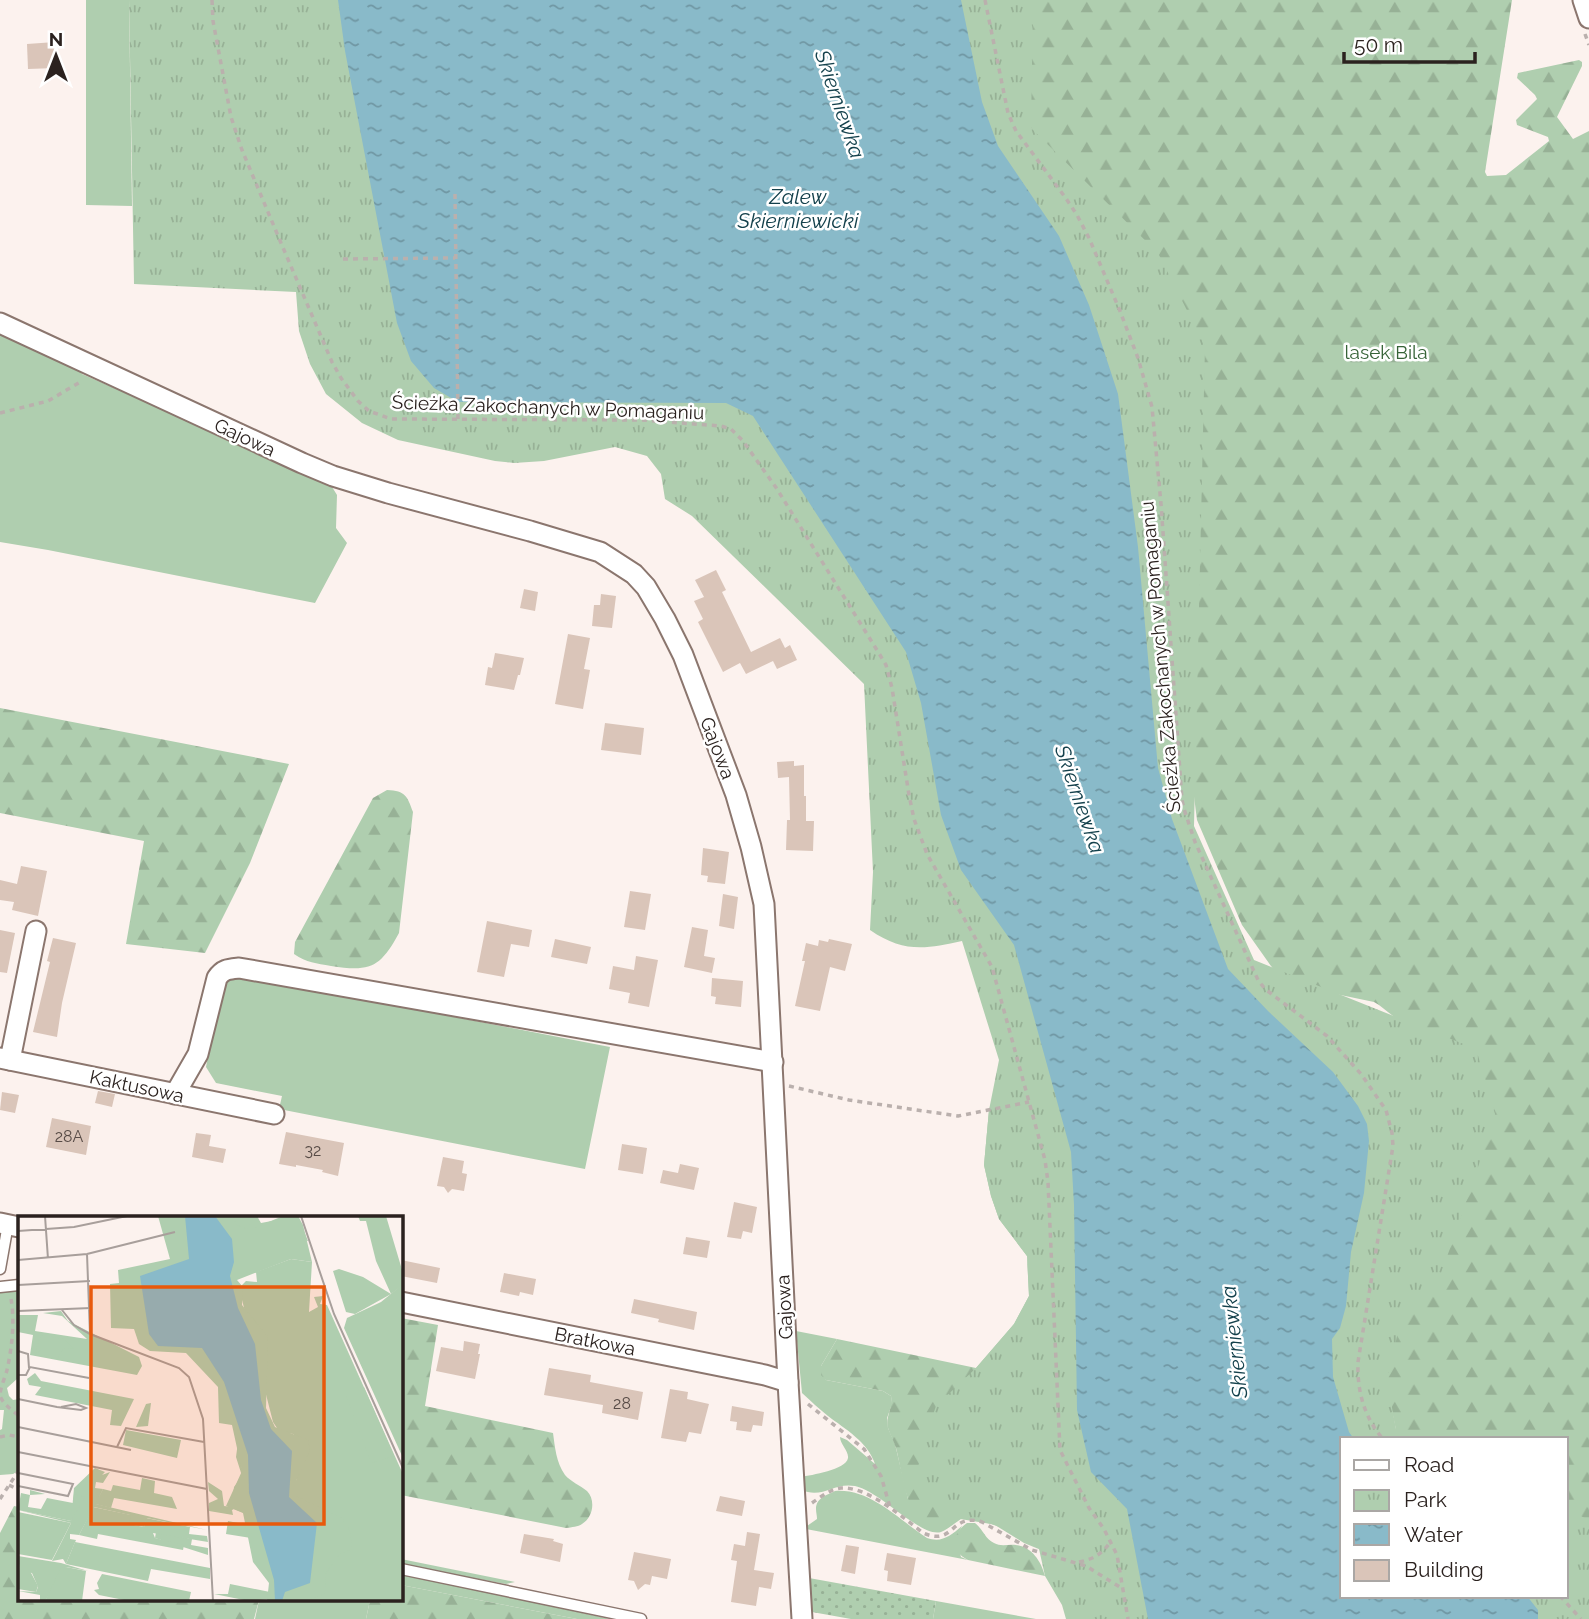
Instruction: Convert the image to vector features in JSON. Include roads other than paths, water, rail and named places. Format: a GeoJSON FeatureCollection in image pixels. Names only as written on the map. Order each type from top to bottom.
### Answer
{"type":"FeatureCollection","features":[{"type":"Feature","properties":{"kind":"street"},"geometry":{"type":"LineString","coordinates":[[1583,0],[1589,18]]}},
{"type":"Feature","properties":{"kind":"street","name":"Gajowa"},"geometry":{"type":"LineString","coordinates":[[0,323],[247,439],[333,476],[600,552],[621,564],[640,580],[666,619],[683,655],[736,795],[764,904],[802,1619]]}},
{"type":"Feature","properties":{"kind":"street"},"geometry":{"type":"LineString","coordinates":[[5,1059],[36,931]]}},
{"type":"Feature","properties":{"kind":"street"},"geometry":{"type":"LineString","coordinates":[[175,1094],[198,1054],[217,978],[221,972],[239,968],[773,1072]]}},
{"type":"Feature","properties":{"kind":"street","name":"Kaktusowa"},"geometry":{"type":"LineString","coordinates":[[5,1059],[274,1114]]}},
{"type":"Feature","properties":{"kind":"street","name":"Bratkowa"},"geometry":{"type":"LineString","coordinates":[[402,1302],[788,1382]]}},
{"type":"Feature","properties":{"kind":"lane"},"geometry":{"type":"LineString","coordinates":[[0,1269],[9,1225]]}},
{"type":"Feature","properties":{"kind":"lane"},"geometry":{"type":"LineString","coordinates":[[402,1569],[642,1619]]}},
{"type":"Feature","properties":{"kind":"water","name":"Zalew Skierniewicki"},"geometry":{"type":"Polygon","coordinates":[[[338,0],[961,0],[982,102],[998,146],[1059,236],[1089,305],[1118,394],[1138,547],[1158,768],[1172,819],[1228,969],[1333,1072],[1358,1106],[1367,1124],[1369,1141],[1364,1193],[1351,1252],[1346,1306],[1340,1328],[1332,1339],[1333,1377],[1353,1437],[1340,1437],[1340,1598],[1529,1598],[1538,1610],[1538,1619],[1148,1619],[1127,1509],[1091,1472],[1077,1410],[1071,1152],[1014,945],[961,870],[941,815],[921,703],[906,652],[753,416],[726,403],[458,402],[434,388],[411,361],[397,323],[345,51],[338,0]]]}},
{"type":"Feature","properties":{"kind":"water label","name":"Skierniewka"},"geometry":{"type":"Point","coordinates":[840,104]}},
{"type":"Feature","properties":{"kind":"water label","name":"Skierniewka"},"geometry":{"type":"Point","coordinates":[1080,799]}},
{"type":"Feature","properties":{"kind":"water label","name":"Skierniewka"},"geometry":{"type":"Point","coordinates":[1234,1342]}},
{"type":"Feature","properties":{"kind":"park label","name":"lasek Bila"},"geometry":{"type":"Point","coordinates":[1386,352]}}]}
